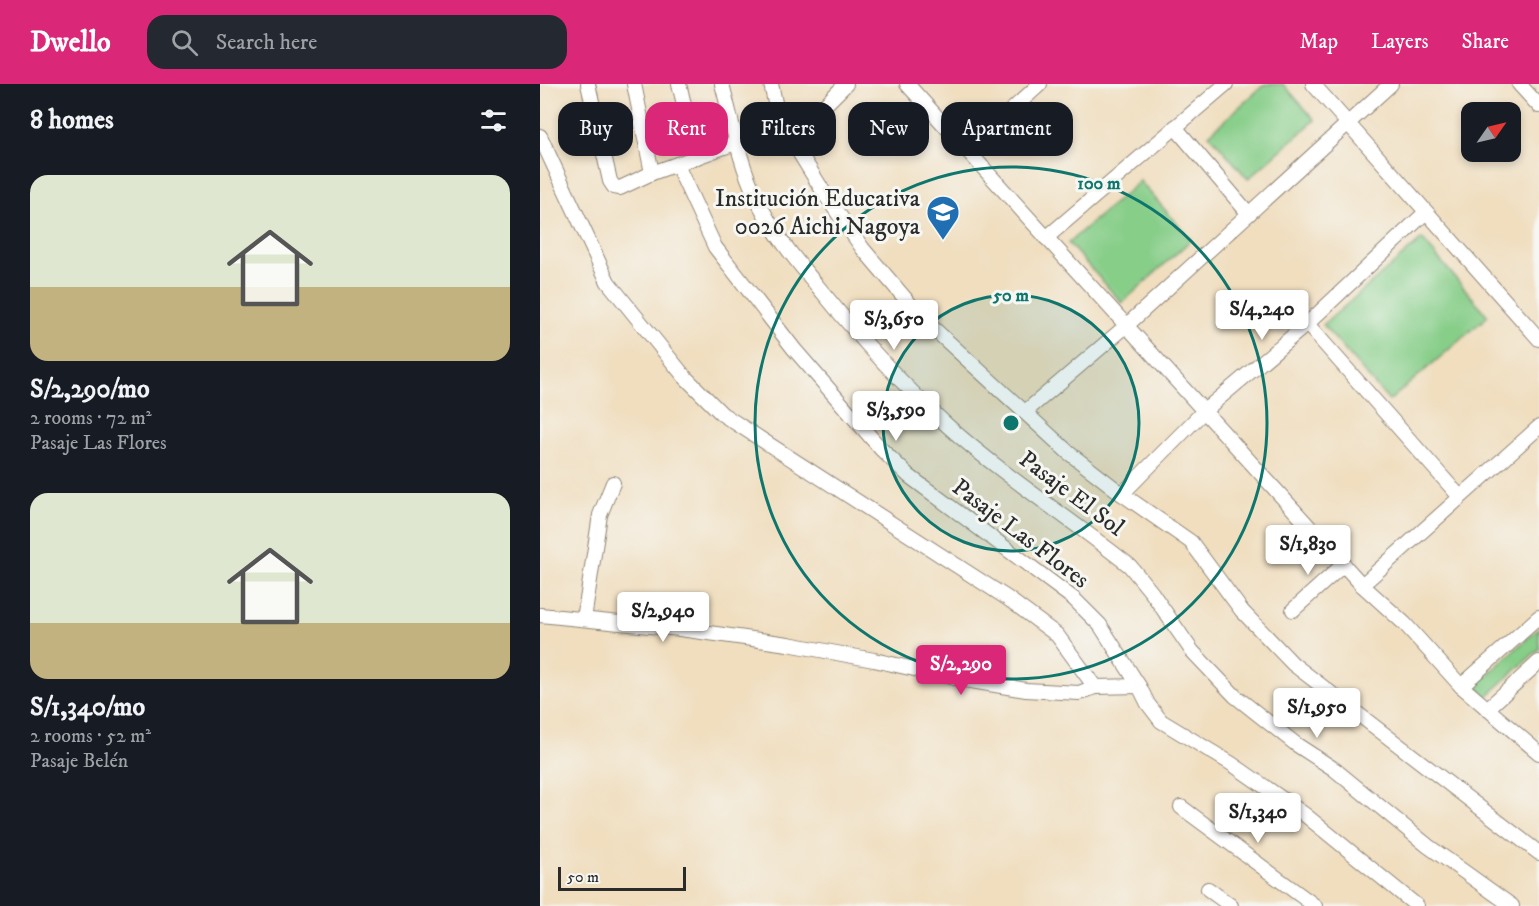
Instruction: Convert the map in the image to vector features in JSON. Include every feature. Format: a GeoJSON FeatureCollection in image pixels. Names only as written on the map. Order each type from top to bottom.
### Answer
{"type":"FeatureCollection","features":[{"type":"Feature","properties":{"kind":"street"},"geometry":{"type":"LineString","coordinates":[[588,84],[610,180],[614,187],[620,188],[652,173],[740,141]]}},
{"type":"Feature","properties":{"kind":"street"},"geometry":{"type":"LineString","coordinates":[[634,84],[652,173]]}},
{"type":"Feature","properties":{"kind":"street"},"geometry":{"type":"LineString","coordinates":[[679,84],[697,157]]}},
{"type":"Feature","properties":{"kind":"street","name":"Pasaje El Sol"},"geometry":{"type":"LineString","coordinates":[[722,84],[737,142],[755,196],[787,250],[893,373],[950,428],[1130,566],[1152,593],[1192,651],[1235,696],[1297,745],[1334,770],[1428,846],[1512,906]]}},
{"type":"Feature","properties":{"kind":"street"},"geometry":{"type":"LineString","coordinates":[[771,84],[775,102]]}},
{"type":"Feature","properties":{"kind":"street"},"geometry":{"type":"LineString","coordinates":[[828,102],[846,84]]}},
{"type":"Feature","properties":{"kind":"street"},"geometry":{"type":"LineString","coordinates":[[907,84],[941,122]]}},
{"type":"Feature","properties":{"kind":"street"},"geometry":{"type":"LineString","coordinates":[[1020,102],[1040,84]]}},
{"type":"Feature","properties":{"kind":"street"},"geometry":{"type":"LineString","coordinates":[[1046,238],[1226,84]]}},
{"type":"Feature","properties":{"kind":"street"},"geometry":{"type":"LineString","coordinates":[[1313,84],[1539,339]]}},
{"type":"Feature","properties":{"kind":"street"},"geometry":{"type":"LineString","coordinates":[[1025,412],[1126,326],[1391,84]]}},
{"type":"Feature","properties":{"kind":"street"},"geometry":{"type":"LineString","coordinates":[[1519,84],[1539,106]]}},
{"type":"Feature","properties":{"kind":"street"},"geometry":{"type":"LineString","coordinates":[[1175,127],[1249,214]]}},
{"type":"Feature","properties":{"kind":"street"},"geometry":{"type":"LineString","coordinates":[[540,136],[608,282],[684,376],[722,414],[1007,598],[1057,635],[1095,687]]}},
{"type":"Feature","properties":{"kind":"street"},"geometry":{"type":"LineString","coordinates":[[801,156],[826,196],[880,271],[921,317],[1069,453],[1122,494],[1191,542],[1242,611],[1293,664],[1539,853]]}},
{"type":"Feature","properties":{"kind":"street"},"geometry":{"type":"LineString","coordinates":[[972,156],[1362,585],[1404,624],[1461,686],[1539,753]]}},
{"type":"Feature","properties":{"kind":"street","name":"Pasaje Las Flores"},"geometry":{"type":"LineString","coordinates":[[677,165],[715,247],[794,349],[881,449],[909,476],[1074,599],[1100,626],[1161,721],[1232,764],[1304,814],[1417,906]]}},
{"type":"Feature","properties":{"kind":"street"},"geometry":{"type":"LineString","coordinates":[[1122,494],[1204,411],[1307,324],[1426,212]]}},
{"type":"Feature","properties":{"kind":"street"},"geometry":{"type":"LineString","coordinates":[[1307,324],[1460,497]]}},
{"type":"Feature","properties":{"kind":"street"},"geometry":{"type":"LineString","coordinates":[[1362,585],[1539,427]]}},
{"type":"Feature","properties":{"kind":"street"},"geometry":{"type":"LineString","coordinates":[[584,619],[600,515],[613,483]]}},
{"type":"Feature","properties":{"kind":"street"},"geometry":{"type":"LineString","coordinates":[[1293,610],[1344,564]]}},
{"type":"Feature","properties":{"kind":"street"},"geometry":{"type":"LineString","coordinates":[[540,615],[680,629],[788,644],[874,660],[959,680],[1026,690],[1079,693],[1095,687],[1139,687]]}},
{"type":"Feature","properties":{"kind":"street"},"geometry":{"type":"LineString","coordinates":[[1461,686],[1539,617]]}},
{"type":"Feature","properties":{"kind":"street"},"geometry":{"type":"LineString","coordinates":[[1487,709],[1539,662]]}},
{"type":"Feature","properties":{"kind":"street"},"geometry":{"type":"LineString","coordinates":[[1181,807],[1315,906]]}},
{"type":"Feature","properties":{"kind":"street"},"geometry":{"type":"LineString","coordinates":[[1208,889],[1231,906]]}},
{"type":"Feature","properties":{"kind":"green space"},"geometry":{"type":"Polygon","coordinates":[[[1265,84],[1283,84],[1315,120],[1248,179],[1209,134],[1265,84]]]}},
{"type":"Feature","properties":{"kind":"green space"},"geometry":{"type":"Polygon","coordinates":[[[1140,181],[1191,240],[1122,303],[1068,243],[1140,181]]]}},
{"type":"Feature","properties":{"kind":"green space"},"geometry":{"type":"Polygon","coordinates":[[[1422,239],[1488,316],[1389,401],[1323,325],[1422,239]]]}},
{"type":"Feature","properties":{"kind":"green space"},"geometry":{"type":"Polygon","coordinates":[[[1539,628],[1539,649],[1486,697],[1476,685],[1539,628]]]}},
{"type":"Feature","properties":{"kind":"place","name":"Institución Educativa 0026 Aichi Nagoya"},"geometry":{"type":"Point","coordinates":[943,241]}}]}
